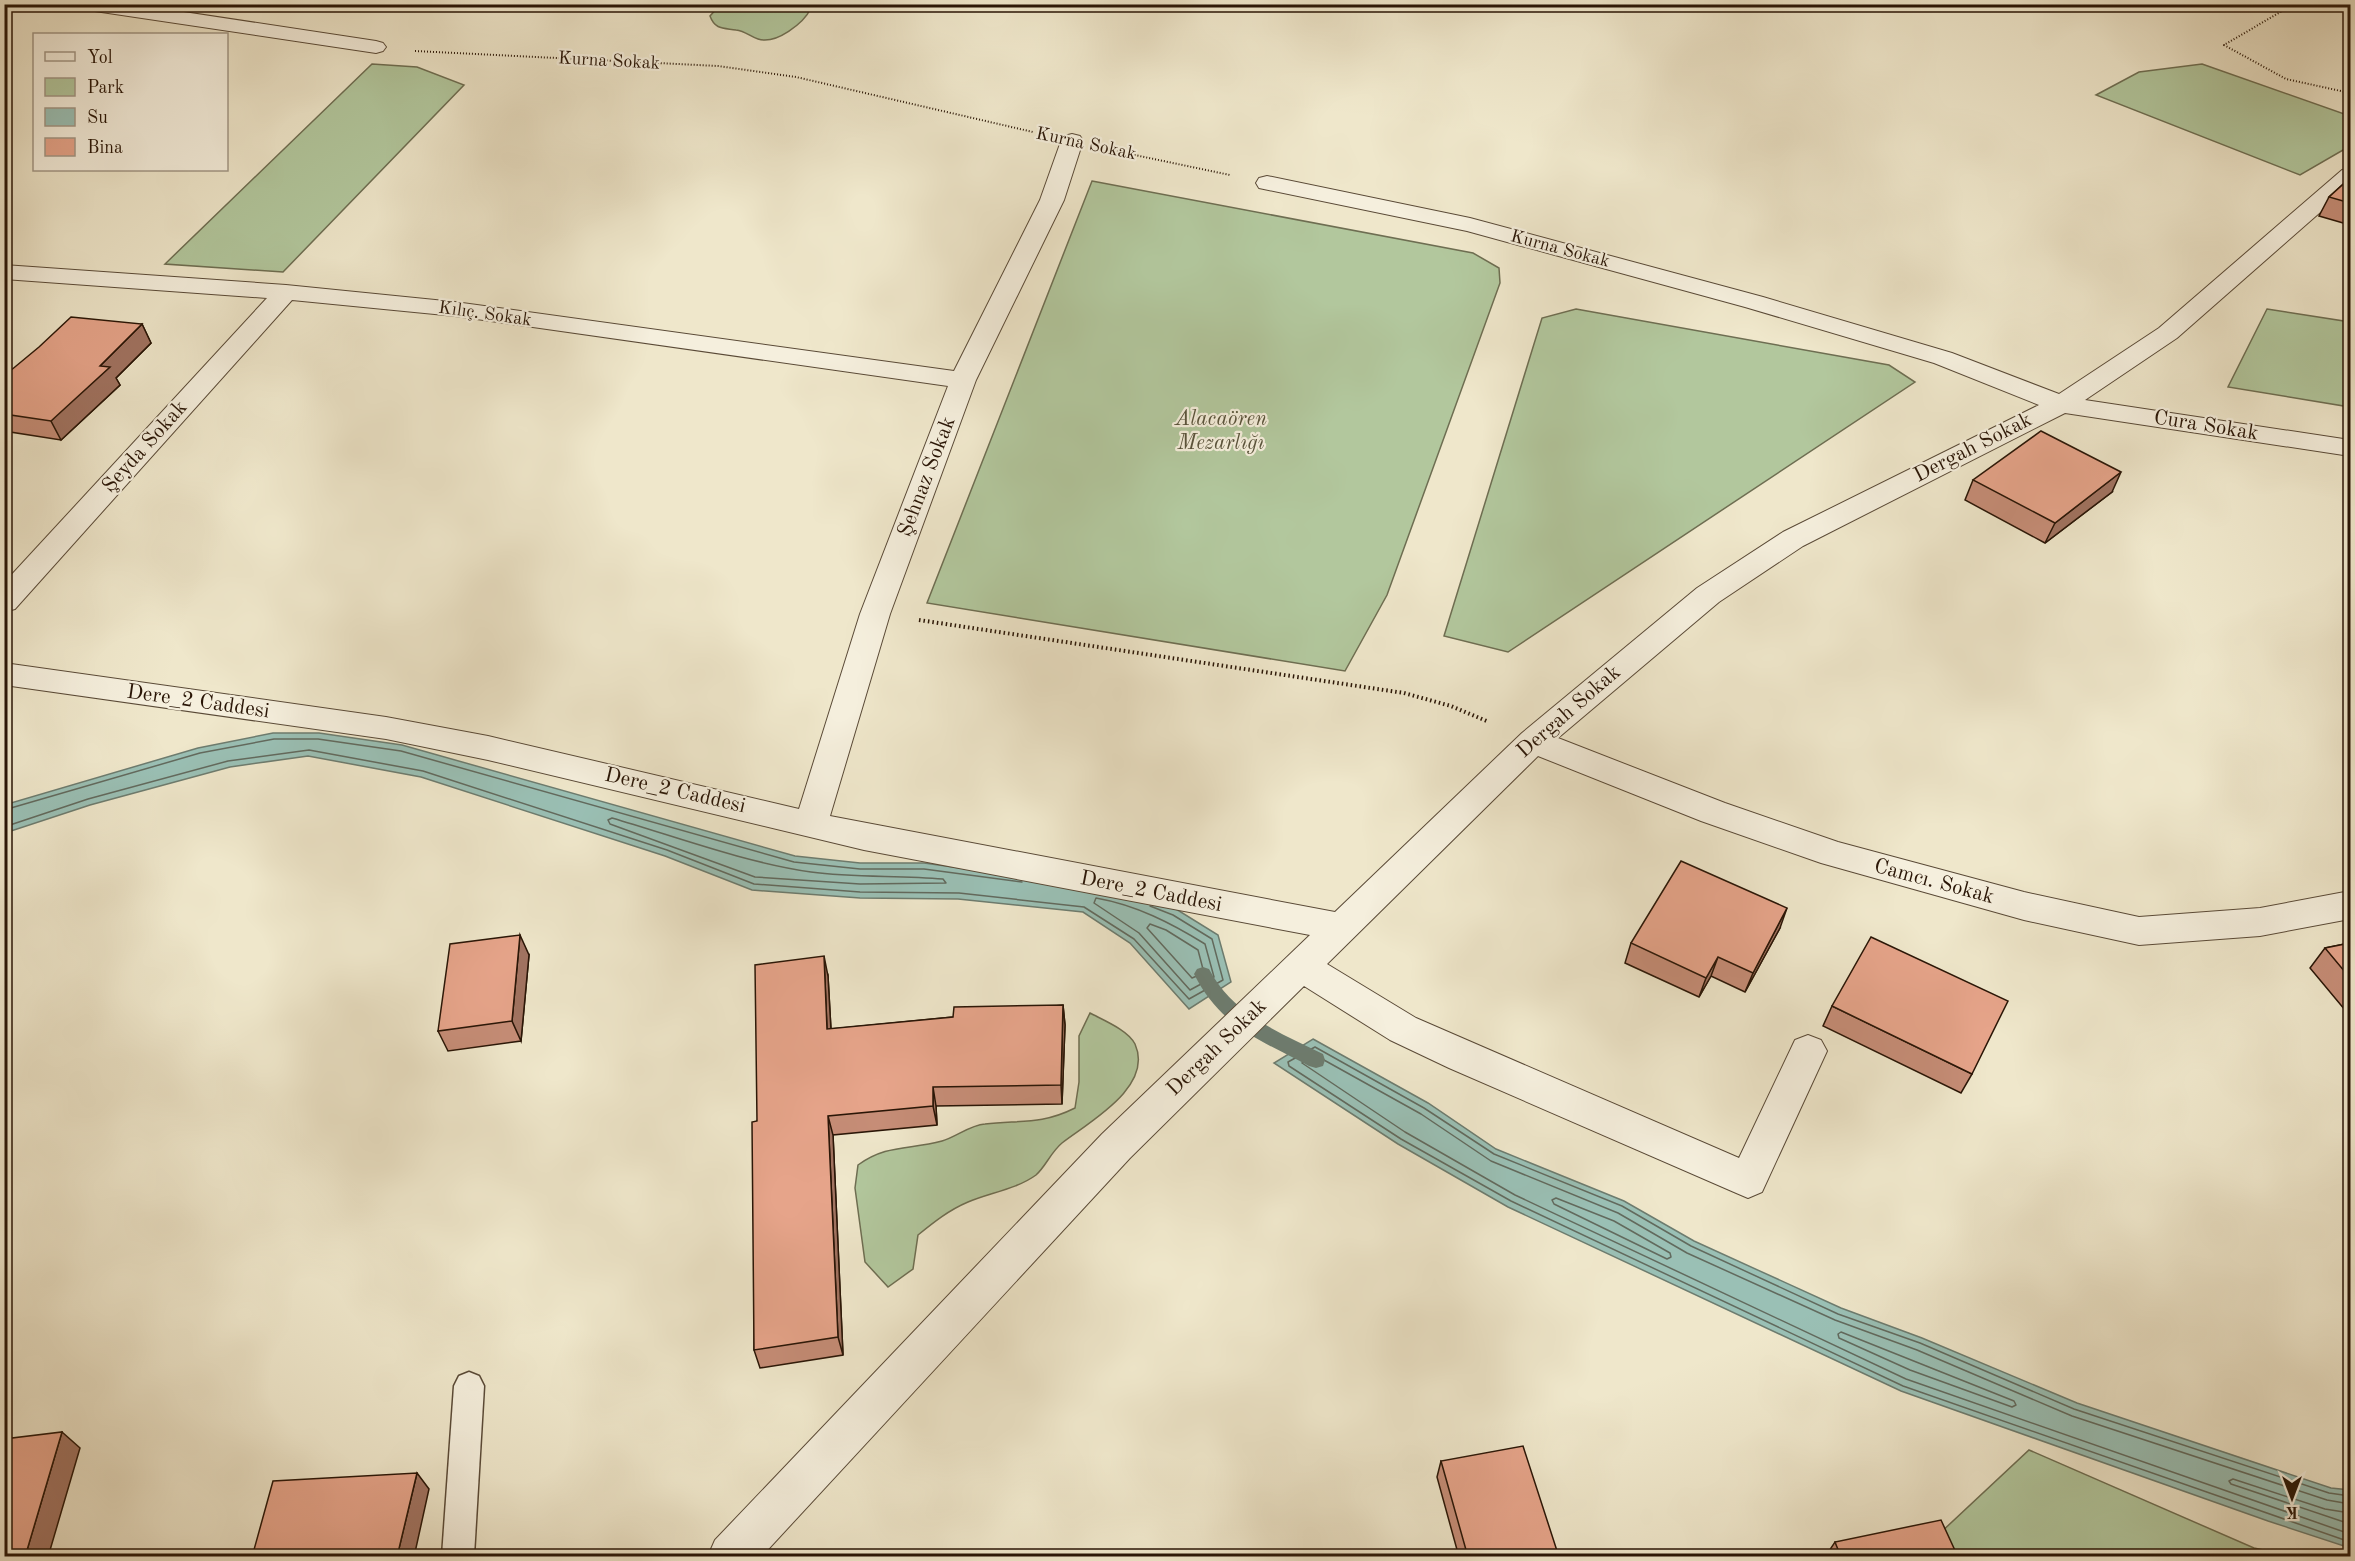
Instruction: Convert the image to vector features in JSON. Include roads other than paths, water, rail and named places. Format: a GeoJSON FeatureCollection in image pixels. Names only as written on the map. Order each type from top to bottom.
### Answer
{"type":"FeatureCollection","features":[{"type":"Feature","properties":{"kind":"street"},"geometry":{"type":"LineString","coordinates":[[88,4],[376,48]]}},
{"type":"Feature","properties":{"kind":"street","name":"Şehnaz Sokak"},"geometry":{"type":"LineString","coordinates":[[811,824],[875,614],[963,380],[1052,200],[1072,141]]}},
{"type":"Feature","properties":{"kind":"street","name":"Dergah Sokak"},"geometry":{"type":"LineString","coordinates":[[731,1557],[1116,1146],[1533,741],[1708,595],[1793,538],[2061,404],[2168,333],[2350,175]]}},
{"type":"Feature","properties":{"kind":"street","name":"Kurna Sokak"},"geometry":{"type":"LineString","coordinates":[[1267,183],[1470,225],[1754,302],[1943,358],[2061,404]]}},
{"type":"Feature","properties":{"kind":"street","name":"Kılıç. Sokak"},"geometry":{"type":"LineString","coordinates":[[4,272],[286,292],[455,309],[963,380]]}},
{"type":"Feature","properties":{"kind":"street","name":"Şeyda Sokak"},"geometry":{"type":"LineString","coordinates":[[4,603],[286,292]]}},
{"type":"Feature","properties":{"kind":"street","name":"Cura Sokak"},"geometry":{"type":"LineString","coordinates":[[2061,404],[2350,448]]}},
{"type":"Feature","properties":{"kind":"street","name":"Dere_2 Caddesi"},"geometry":{"type":"LineString","coordinates":[[4,674],[386,728],[488,748],[864,837],[1183,899],[1343,927]]}},
{"type":"Feature","properties":{"kind":"street","name":"Camcı. Sokak"},"geometry":{"type":"LineString","coordinates":[[1533,741],[1713,812],[1833,854],[2024,906],[2139,931],[2260,922],[2350,905]]}},
{"type":"Feature","properties":{"kind":"street"},"geometry":{"type":"LineString","coordinates":[[1295,974],[1452,1052],[1748,1180],[1808,1051]]}},
{"type":"Feature","properties":{"kind":"lane"},"geometry":{"type":"LineString","coordinates":[[458,1557],[469,1386]]}},
{"type":"Feature","properties":{"kind":"water"},"geometry":{"type":"Polygon","coordinates":[[[273,733],[319,733],[402,745],[795,856],[860,863],[924,863],[989,872],[1176,909],[1218,935],[1231,982],[1189,1009],[1130,943],[1083,912],[958,899],[860,898],[752,890],[665,856],[421,777],[308,756],[230,767],[90,805],[5,833],[4,805],[198,748],[273,733]]]}},
{"type":"Feature","properties":{"kind":"water"},"geometry":{"type":"Polygon","coordinates":[[[1313,1039],[1428,1103],[1496,1149],[1624,1201],[1694,1241],[1841,1308],[1922,1338],[2077,1403],[2331,1488],[2350,1490],[2350,1548],[1901,1391],[1508,1207],[1398,1144],[1274,1063],[1313,1039]]]}},
{"type":"Feature","properties":{"kind":"waterway"},"geometry":{"type":"LineString","coordinates":[[1203,974],[1211,990],[1236,1016],[1268,1036],[1316,1060]]}},
{"type":"Feature","properties":{"kind":"park label","name":"Alacaören Mezarlığı"},"geometry":{"type":"Point","coordinates":[1221,431]}}]}
